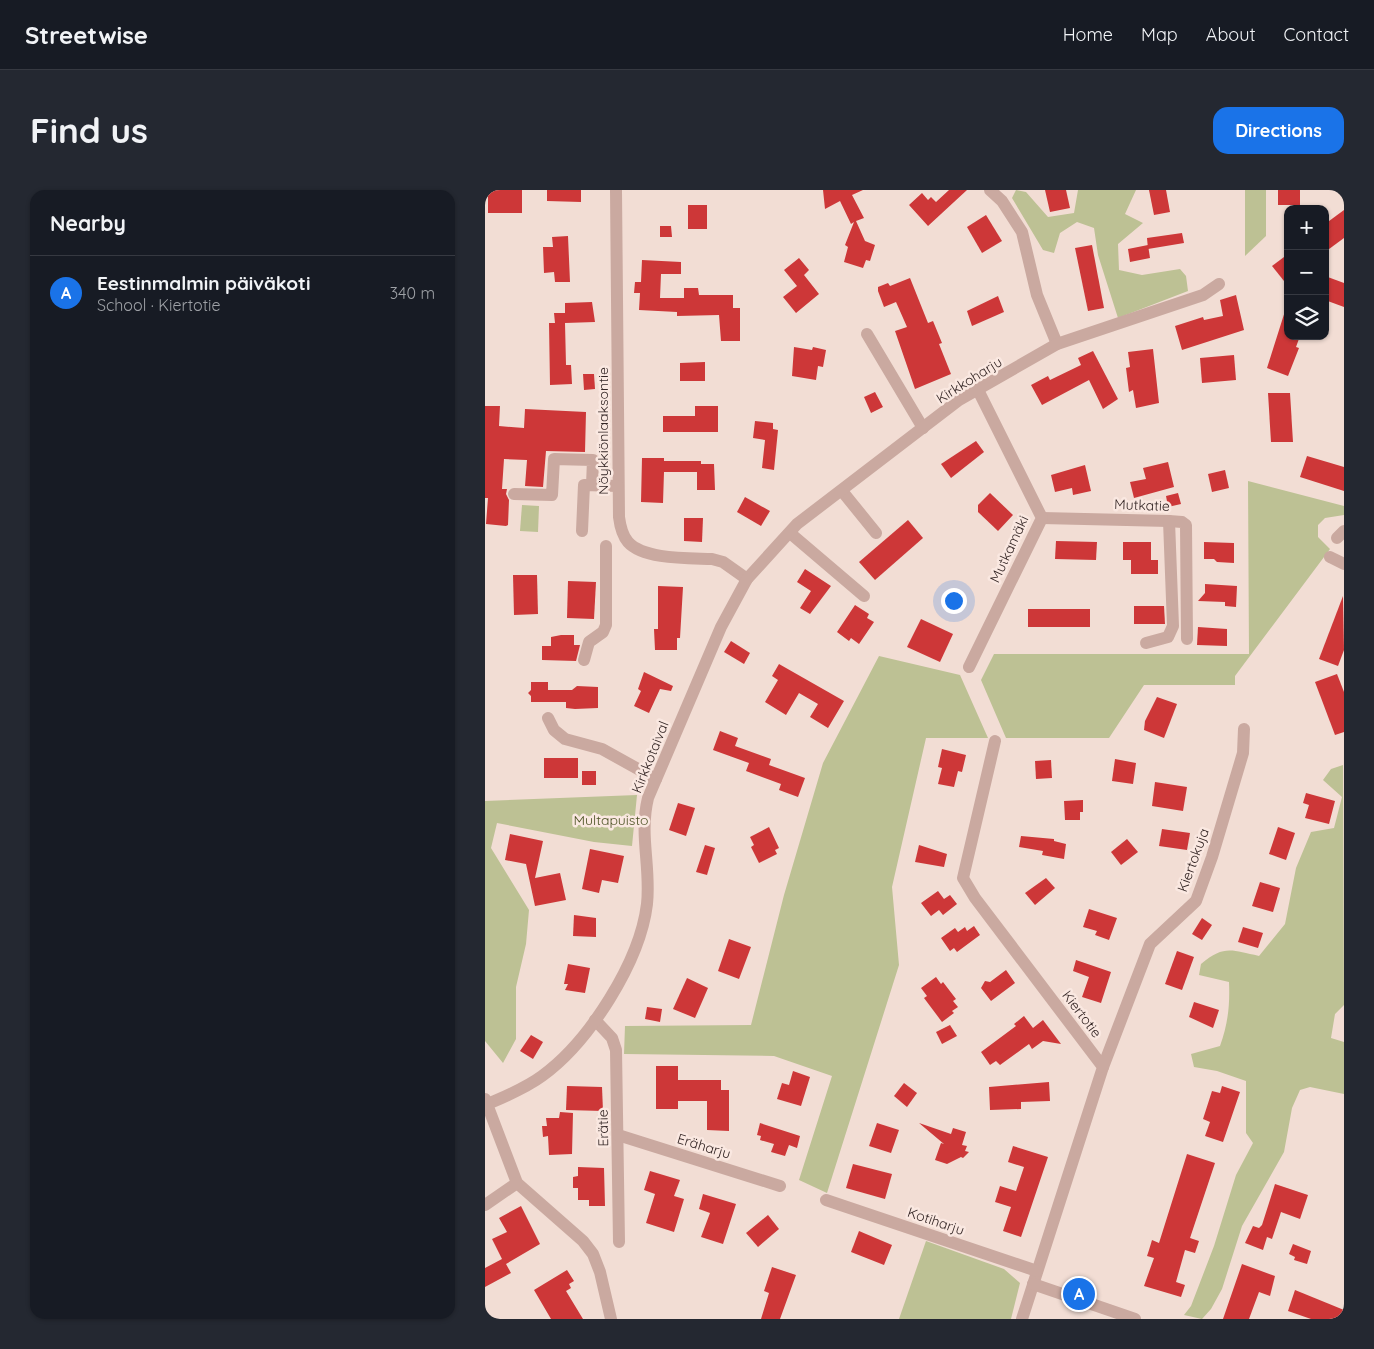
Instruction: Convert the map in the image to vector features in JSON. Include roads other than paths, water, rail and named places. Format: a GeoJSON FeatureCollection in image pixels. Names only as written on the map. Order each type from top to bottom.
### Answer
{"type":"FeatureCollection","features":[{"type":"Feature","properties":{"kind":"street","name":"Nöykkiönlaaksontie"},"geometry":{"type":"LineString","coordinates":[[616,190],[618,486],[621,530],[628,542],[636,548],[655,555],[712,559],[723,562],[747,579]]}},
{"type":"Feature","properties":{"kind":"street"},"geometry":{"type":"LineString","coordinates":[[990,190],[1002,201],[1022,232],[1037,295],[1057,344]]}},
{"type":"Feature","properties":{"kind":"street","name":"Kirkkoharju"},"geometry":{"type":"LineString","coordinates":[[747,579],[797,524],[959,400],[1057,344],[1203,295],[1219,284]]}},
{"type":"Feature","properties":{"kind":"street"},"geometry":{"type":"LineString","coordinates":[[867,334],[923,428]]}},
{"type":"Feature","properties":{"kind":"street","name":"Mutkamäki"},"geometry":{"type":"LineString","coordinates":[[969,667],[1042,518],[978,390]]}},
{"type":"Feature","properties":{"kind":"street"},"geometry":{"type":"LineString","coordinates":[[514,494],[551,495],[554,459],[593,460],[592,485]]}},
{"type":"Feature","properties":{"kind":"street"},"geometry":{"type":"LineString","coordinates":[[582,531],[584,484],[618,486]]}},
{"type":"Feature","properties":{"kind":"street"},"geometry":{"type":"LineString","coordinates":[[842,491],[876,533]]}},
{"type":"Feature","properties":{"kind":"street","name":"Mutkatie"},"geometry":{"type":"LineString","coordinates":[[1042,518],[1169,520],[1182,522],[1186,525],[1187,639]]}},
{"type":"Feature","properties":{"kind":"street"},"geometry":{"type":"LineString","coordinates":[[1146,643],[1168,637],[1173,626],[1169,520]]}},
{"type":"Feature","properties":{"kind":"street"},"geometry":{"type":"LineString","coordinates":[[790,533],[864,596]]}},
{"type":"Feature","properties":{"kind":"street"},"geometry":{"type":"LineString","coordinates":[[585,660],[589,642],[603,632],[606,625],[606,546]]}},
{"type":"Feature","properties":{"kind":"street"},"geometry":{"type":"LineString","coordinates":[[1330,557],[1344,564]]}},
{"type":"Feature","properties":{"kind":"street","name":"Kirkkotaival"},"geometry":{"type":"LineString","coordinates":[[486,1101],[523,1088],[548,1072],[595,1020],[623,976],[643,926],[648,887],[643,818],[656,779],[721,627],[747,579]]}},
{"type":"Feature","properties":{"kind":"street"},"geometry":{"type":"LineString","coordinates":[[548,718],[554,730],[565,739],[602,749],[656,779]]}},
{"type":"Feature","properties":{"kind":"street","name":"Kiertokuja"},"geometry":{"type":"LineString","coordinates":[[1103,1067],[1150,944],[1196,901],[1212,857],[1243,753],[1244,729]]}},
{"type":"Feature","properties":{"kind":"street","name":"Kiertotie"},"geometry":{"type":"LineString","coordinates":[[995,741],[963,878],[975,898],[1103,1067]]}},
{"type":"Feature","properties":{"kind":"street","name":"Erätie"},"geometry":{"type":"LineString","coordinates":[[595,1020],[613,1038],[616,1050],[619,1135],[619,1242]]}},
{"type":"Feature","properties":{"kind":"street"},"geometry":{"type":"LineString","coordinates":[[1022,1319],[1103,1067]]}},
{"type":"Feature","properties":{"kind":"street"},"geometry":{"type":"LineString","coordinates":[[486,1101],[517,1183],[583,1242],[593,1254],[600,1272],[611,1319]]}},
{"type":"Feature","properties":{"kind":"street","name":"Eräharju"},"geometry":{"type":"LineString","coordinates":[[619,1135],[780,1186]]}},
{"type":"Feature","properties":{"kind":"street"},"geometry":{"type":"LineString","coordinates":[[485,1205],[517,1183]]}},
{"type":"Feature","properties":{"kind":"street","name":"Kotiharju"},"geometry":{"type":"LineString","coordinates":[[826,1200],[1037,1271]]}},
{"type":"Feature","properties":{"kind":"street"},"geometry":{"type":"LineString","coordinates":[[1033,1284],[1135,1319]]}},
{"type":"Feature","properties":{"kind":"place","name":"Eestinmalmin päiväkoti"},"geometry":{"type":"Point","coordinates":[1079,1294]}},
{"type":"Feature","properties":{"kind":"park label","name":"Multapuisto"},"geometry":{"type":"Point","coordinates":[611,820]}}]}
